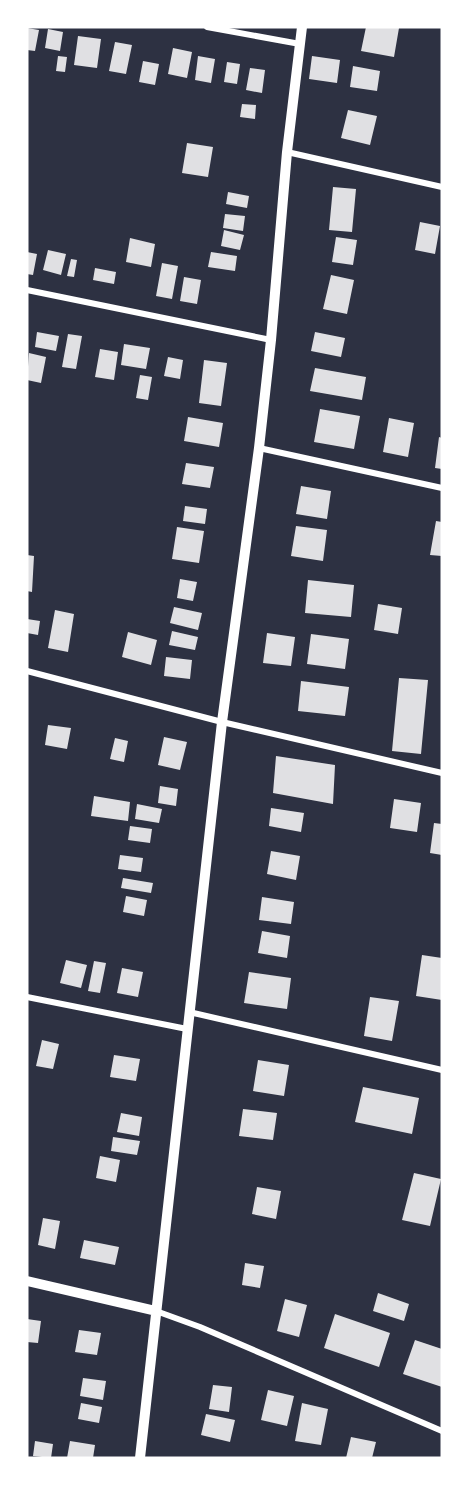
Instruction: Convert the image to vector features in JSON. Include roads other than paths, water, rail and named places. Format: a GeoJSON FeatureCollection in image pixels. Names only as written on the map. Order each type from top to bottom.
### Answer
{"type":"FeatureCollection","features":[{"type":"Feature","properties":{"kind":"street"},"geometry":{"type":"LineString","coordinates":[[207,27],[300,44]]}},
{"type":"Feature","properties":{"kind":"street"},"geometry":{"type":"LineString","coordinates":[[140,1458],[222,722],[259,448],[287,152],[302,27]]}},
{"type":"Feature","properties":{"kind":"street"},"geometry":{"type":"LineString","coordinates":[[287,152],[442,187]]}},
{"type":"Feature","properties":{"kind":"street"},"geometry":{"type":"LineString","coordinates":[[27,290],[271,340]]}},
{"type":"Feature","properties":{"kind":"street"},"geometry":{"type":"LineString","coordinates":[[259,448],[442,488]]}},
{"type":"Feature","properties":{"kind":"street"},"geometry":{"type":"LineString","coordinates":[[27,671],[222,722],[442,773]]}},
{"type":"Feature","properties":{"kind":"street"},"geometry":{"type":"LineString","coordinates":[[27,996],[187,1029]]}},
{"type":"Feature","properties":{"kind":"street"},"geometry":{"type":"LineString","coordinates":[[188,1011],[442,1070]]}},
{"type":"Feature","properties":{"kind":"street"},"geometry":{"type":"LineString","coordinates":[[27,1281],[156,1311],[201,1327],[442,1431]]}}]}
